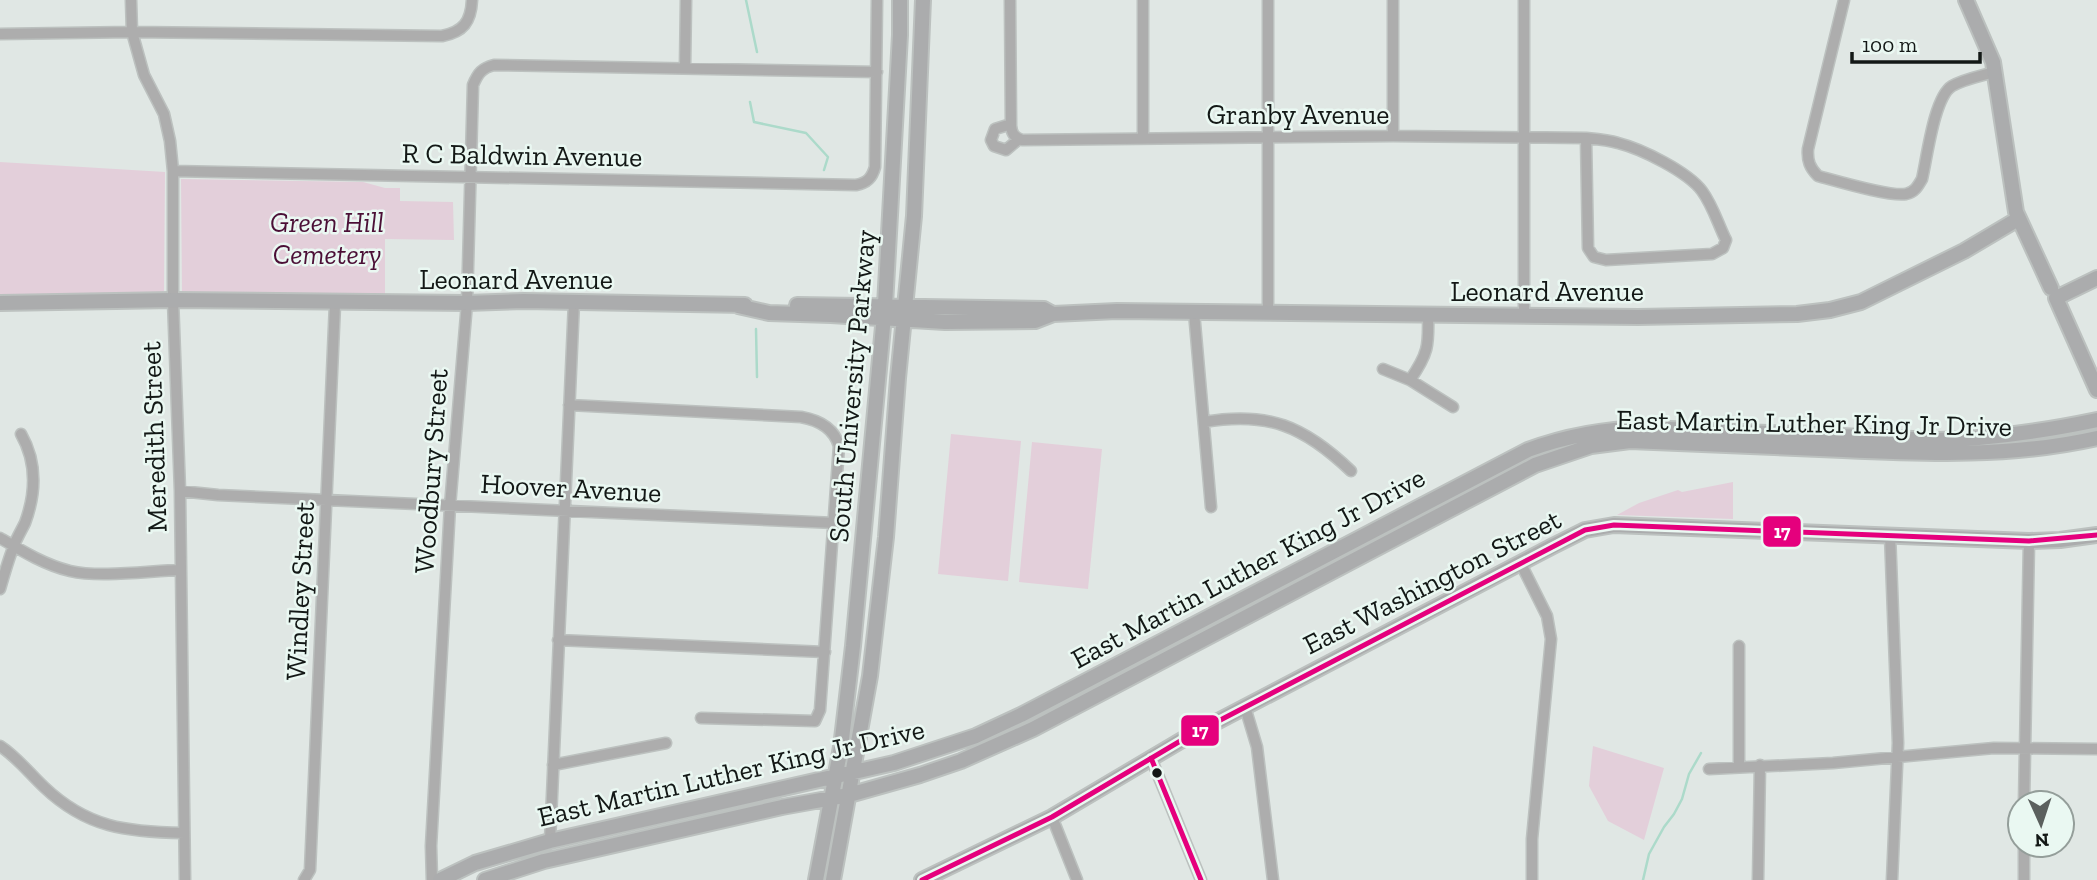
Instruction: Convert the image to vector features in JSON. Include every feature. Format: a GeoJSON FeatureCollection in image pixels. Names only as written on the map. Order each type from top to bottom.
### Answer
{"type":"FeatureCollection","features":[{"type":"Feature","properties":{"kind":"main road","name":"South University Parkway"},"geometry":{"type":"LineString","coordinates":[[816,877],[836,775],[853,646],[885,312],[900,0]]}},
{"type":"Feature","properties":{"kind":"main road","name":"South University Parkway"},"geometry":{"type":"LineString","coordinates":[[834,873],[870,676],[886,537],[914,216],[923,0]]}},
{"type":"Feature","properties":{"kind":"main road"},"geometry":{"type":"LineString","coordinates":[[1966,0],[1983,36],[1994,72],[2012,196],[2018,219],[2097,390]]}},
{"type":"Feature","properties":{"kind":"main road","name":"Leonard Avenue"},"geometry":{"type":"LineString","coordinates":[[0,303],[173,300],[335,304],[574,302],[738,306],[769,313],[885,312],[1035,321],[1053,314],[1194,312],[1784,316],[1830,310],[1872,297],[1964,251],[2018,219]]}},
{"type":"Feature","properties":{"kind":"main road"},"geometry":{"type":"LineString","coordinates":[[2053,293],[2097,278]]}},
{"type":"Feature","properties":{"kind":"main road","name":"East Martin Luther King Jr Drive"},"geometry":{"type":"LineString","coordinates":[[440,880],[475,863],[550,841],[894,763],[976,736],[1528,450],[1560,439],[1818,442],[1975,439],[2035,432],[2097,420]]}},
{"type":"Feature","properties":{"kind":"main road","name":"East Martin Luther King Jr Drive"},"geometry":{"type":"LineString","coordinates":[[1818,442],[1986,454],[2048,448],[2097,438]]}},
{"type":"Feature","properties":{"kind":"main road","name":"East Martin Luther King Jr Drive"},"geometry":{"type":"LineString","coordinates":[[485,880],[544,860],[782,807],[849,795],[961,761],[1033,729],[1535,465],[1589,440]]}},
{"type":"Feature","properties":{"kind":"main road","name":"East Washington Street"},"geometry":{"type":"LineString","coordinates":[[922,880],[1052,817],[1151,758],[1245,707],[1585,530],[1604,526],[2029,541],[2097,535]]}},
{"type":"Feature","properties":{"kind":"street","name":"Meredith Street"},"geometry":{"type":"LineString","coordinates":[[131,0],[132,32],[144,75],[164,114],[173,171],[173,300],[180,491],[185,880]]}},
{"type":"Feature","properties":{"kind":"street"},"geometry":{"type":"LineString","coordinates":[[0,34],[132,32],[442,36],[457,33],[468,23],[472,0]]}},
{"type":"Feature","properties":{"kind":"street"},"geometry":{"type":"LineString","coordinates":[[686,0],[685,68],[877,72],[877,0]]}},
{"type":"Feature","properties":{"kind":"street","name":"Granby Avenue"},"geometry":{"type":"LineString","coordinates":[[1010,0],[1014,132],[1143,138],[1586,138],[1619,143],[1652,156],[1683,174],[1701,189],[1727,240],[1723,248],[1712,254],[1606,260],[1594,257],[1588,248],[1586,138]]}},
{"type":"Feature","properties":{"kind":"street"},"geometry":{"type":"LineString","coordinates":[[1143,0],[1143,138]]}},
{"type":"Feature","properties":{"kind":"street"},"geometry":{"type":"LineString","coordinates":[[1268,0],[1268,313]]}},
{"type":"Feature","properties":{"kind":"street"},"geometry":{"type":"LineString","coordinates":[[1393,0],[1393,136]]}},
{"type":"Feature","properties":{"kind":"street"},"geometry":{"type":"LineString","coordinates":[[1524,0],[1524,316]]}},
{"type":"Feature","properties":{"kind":"street"},"geometry":{"type":"LineString","coordinates":[[1844,0],[1808,149],[1807,157],[1811,168],[1818,176],[1897,194],[1910,192],[1922,179],[1938,110],[1945,93],[1953,85],[1994,72]]}},
{"type":"Feature","properties":{"kind":"street","name":"Woodbury Street"},"geometry":{"type":"LineString","coordinates":[[432,880],[431,846],[450,506],[467,303],[473,85],[483,68],[495,65],[685,68]]}},
{"type":"Feature","properties":{"kind":"street","name":"R C Baldwin Avenue"},"geometry":{"type":"LineString","coordinates":[[173,171],[856,185],[869,180],[875,167],[877,72]]}},
{"type":"Feature","properties":{"kind":"street"},"geometry":{"type":"LineString","coordinates":[[550,841],[574,302]]}},
{"type":"Feature","properties":{"kind":"street","name":"Windley Street"},"geometry":{"type":"LineString","coordinates":[[304,880],[310,870],[335,304]]}},
{"type":"Feature","properties":{"kind":"street"},"geometry":{"type":"LineString","coordinates":[[1194,312],[1212,507]]}},
{"type":"Feature","properties":{"kind":"street"},"geometry":{"type":"LineString","coordinates":[[1410,380],[1424,360],[1428,315]]}},
{"type":"Feature","properties":{"kind":"street"},"geometry":{"type":"LineString","coordinates":[[1383,369],[1410,380],[1453,407]]}},
{"type":"Feature","properties":{"kind":"street"},"geometry":{"type":"LineString","coordinates":[[569,405],[801,417],[818,421],[836,438],[839,446],[835,523],[820,710],[815,721],[702,718]]}},
{"type":"Feature","properties":{"kind":"street"},"geometry":{"type":"LineString","coordinates":[[1204,422],[1233,417],[1276,421],[1308,437],[1351,471]]}},
{"type":"Feature","properties":{"kind":"street"},"geometry":{"type":"LineString","coordinates":[[0,589],[32,497],[34,472],[30,450],[21,434]]}},
{"type":"Feature","properties":{"kind":"street","name":"Hoover Avenue"},"geometry":{"type":"LineString","coordinates":[[180,491],[835,523]]}},
{"type":"Feature","properties":{"kind":"street"},"geometry":{"type":"LineString","coordinates":[[1890,535],[1898,743],[1892,880]]}},
{"type":"Feature","properties":{"kind":"street"},"geometry":{"type":"LineString","coordinates":[[0,538],[33,557],[71,571],[99,573],[180,570]]}},
{"type":"Feature","properties":{"kind":"street"},"geometry":{"type":"LineString","coordinates":[[2024,789],[2029,541]]}},
{"type":"Feature","properties":{"kind":"street"},"geometry":{"type":"LineString","coordinates":[[1521,564],[1546,616],[1551,639],[1532,839],[1532,880]]}},
{"type":"Feature","properties":{"kind":"street"},"geometry":{"type":"LineString","coordinates":[[558,640],[825,652]]}},
{"type":"Feature","properties":{"kind":"street"},"geometry":{"type":"LineString","coordinates":[[1739,646],[1739,767]]}},
{"type":"Feature","properties":{"kind":"street"},"geometry":{"type":"LineString","coordinates":[[1245,707],[1256,747],[1272,880]]}},
{"type":"Feature","properties":{"kind":"street"},"geometry":{"type":"LineString","coordinates":[[552,765],[666,743]]}},
{"type":"Feature","properties":{"kind":"street"},"geometry":{"type":"LineString","coordinates":[[0,746],[70,808],[89,820],[127,831],[184,833]]}},
{"type":"Feature","properties":{"kind":"street"},"geometry":{"type":"LineString","coordinates":[[1709,769],[1833,763],[1994,748],[2097,748]]}},
{"type":"Feature","properties":{"kind":"street"},"geometry":{"type":"LineString","coordinates":[[1151,758],[1201,880]]}},
{"type":"Feature","properties":{"kind":"street"},"geometry":{"type":"LineString","coordinates":[[1759,880],[1760,765]]}},
{"type":"Feature","properties":{"kind":"street"},"geometry":{"type":"LineString","coordinates":[[1052,817],[1077,880]]}},
{"type":"Feature","properties":{"kind":"street"},"geometry":{"type":"LineString","coordinates":[[2024,859],[2024,880]]}},
{"type":"Feature","properties":{"kind":"green space"},"geometry":{"type":"Polygon","coordinates":[[[0,162],[165,172],[164,291],[0,296],[0,162]]]}},
{"type":"Feature","properties":{"kind":"green space","name":"Green Hill Cemetery"},"geometry":{"type":"Polygon","coordinates":[[[181,179],[363,182],[385,188],[400,188],[400,201],[453,202],[454,240],[385,239],[385,296],[182,294],[181,179]]]}},
{"type":"Feature","properties":{"kind":"green space"},"geometry":{"type":"Polygon","coordinates":[[[951,434],[1021,441],[1008,581],[938,574],[951,434]]]}},
{"type":"Feature","properties":{"kind":"green space"},"geometry":{"type":"Polygon","coordinates":[[[1032,442],[1102,449],[1088,589],[1019,582],[1032,442]]]}},
{"type":"Feature","properties":{"kind":"green space"},"geometry":{"type":"Polygon","coordinates":[[[1733,482],[1733,519],[1617,515],[1639,503],[1678,490],[1682,492],[1733,482]]]}},
{"type":"Feature","properties":{"kind":"green space"},"geometry":{"type":"Polygon","coordinates":[[[1593,746],[1664,768],[1644,840],[1608,821],[1589,786],[1593,746]]]}},
{"type":"Feature","properties":{"kind":"waterway"},"geometry":{"type":"LineString","coordinates":[[746,0],[757,52]]}},
{"type":"Feature","properties":{"kind":"waterway"},"geometry":{"type":"LineString","coordinates":[[750,102],[754,122],[806,133],[828,157],[824,170]]}},
{"type":"Feature","properties":{"kind":"waterway"},"geometry":{"type":"LineString","coordinates":[[756,329],[757,377]]}},
{"type":"Feature","properties":{"kind":"waterway"},"geometry":{"type":"LineString","coordinates":[[1643,880],[1649,854],[1682,799],[1689,774],[1701,753]]}},
{"type":"Feature","properties":{"kind":"transit line","name":"17"},"geometry":{"type":"LineString","coordinates":[[922,880],[1052,817],[1182,740],[1585,530],[1614,525],[2029,541],[2097,535]]}},
{"type":"Feature","properties":{"kind":"transit line","name":"17"},"geometry":{"type":"LineString","coordinates":[[1151,758],[1201,880]]}}]}
